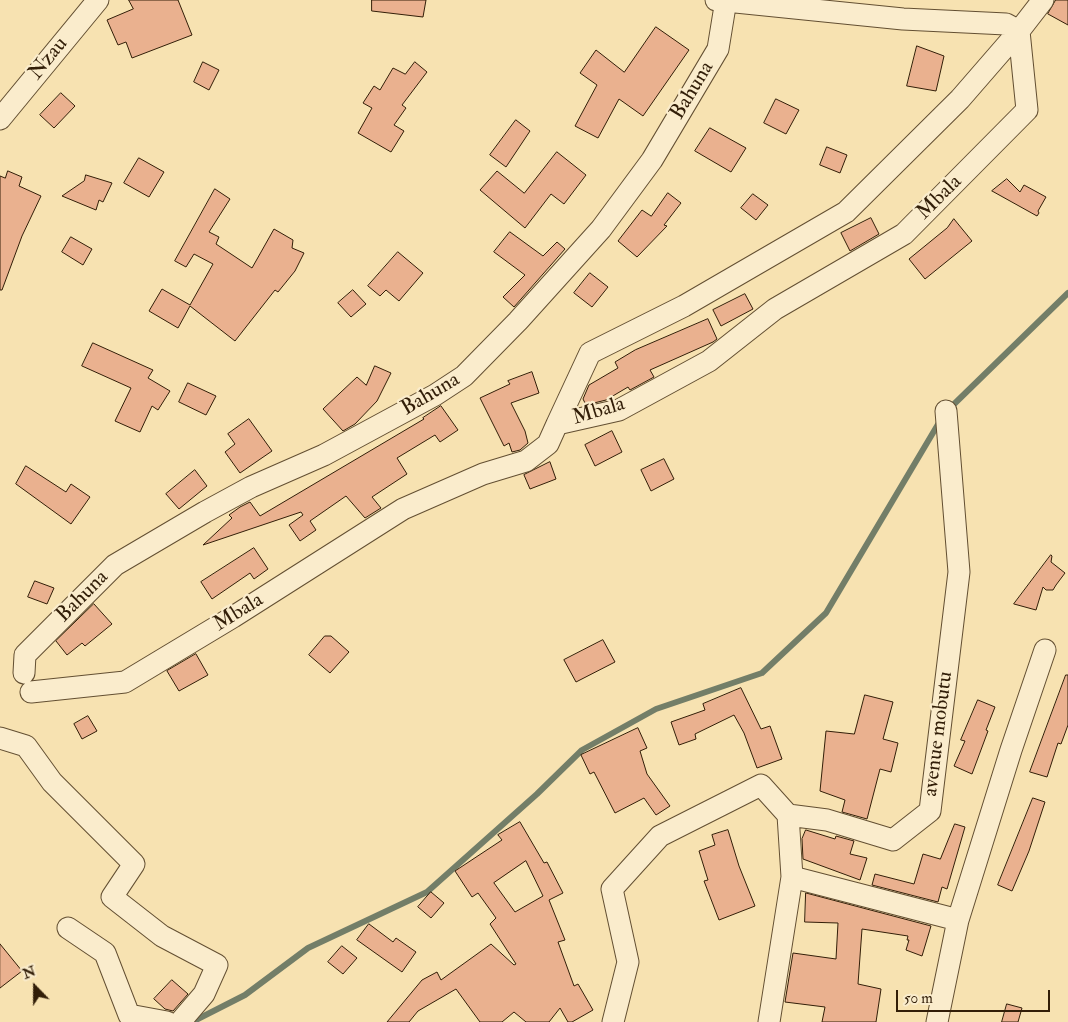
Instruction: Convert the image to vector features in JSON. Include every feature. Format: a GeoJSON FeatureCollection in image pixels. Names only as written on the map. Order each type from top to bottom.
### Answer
{"type":"FeatureCollection","features":[{"type":"Feature","properties":{"kind":"street","name":"Nzau"},"geometry":{"type":"LineString","coordinates":[[0,119],[98,0]]}},
{"type":"Feature","properties":{"kind":"street"},"geometry":{"type":"LineString","coordinates":[[723,0],[902,19],[1006,24],[1019,31]]}},
{"type":"Feature","properties":{"kind":"street","name":"Bahuna"},"geometry":{"type":"LineString","coordinates":[[28,682],[25,655],[114,566],[250,487],[324,455],[435,395],[464,376],[518,321],[601,229],[652,160],[718,49],[723,0]]}},
{"type":"Feature","properties":{"kind":"street"},"geometry":{"type":"LineString","coordinates":[[557,424],[590,354],[684,306],[846,212],[960,99],[1019,31],[1043,0]]}},
{"type":"Feature","properties":{"kind":"street","name":"Mbala"},"geometry":{"type":"LineString","coordinates":[[28,682],[125,682],[233,617],[403,509],[483,474],[526,460],[548,444],[557,424],[619,410],[709,361],[775,309],[904,234],[1027,110],[1019,31]]}},
{"type":"Feature","properties":{"kind":"street","name":"avenue mobutu"},"geometry":{"type":"LineString","coordinates":[[788,815],[827,820],[892,840],[930,811],[960,572],[946,411]]}},
{"type":"Feature","properties":{"kind":"street"},"geometry":{"type":"LineString","coordinates":[[937,1022],[958,920],[1011,750],[1045,650]]}},
{"type":"Feature","properties":{"kind":"street"},"geometry":{"type":"LineString","coordinates":[[0,738],[26,746],[52,782],[134,864],[112,897],[162,936],[217,965],[204,994],[180,1022]]}},
{"type":"Feature","properties":{"kind":"street"},"geometry":{"type":"LineString","coordinates":[[613,1022],[628,962],[612,889],[660,836],[761,785],[788,815],[792,877],[770,1022]]}},
{"type":"Feature","properties":{"kind":"street"},"geometry":{"type":"LineString","coordinates":[[792,877],[958,920]]}},
{"type":"Feature","properties":{"kind":"street"},"geometry":{"type":"LineString","coordinates":[[68,928],[105,953],[130,1016],[167,1022]]}},
{"type":"Feature","properties":{"kind":"building"},"geometry":{"type":"Polygon","coordinates":[[[129,0],[178,0],[192,35],[132,58],[126,42],[118,45],[107,20],[133,9],[129,0]]]}},
{"type":"Feature","properties":{"kind":"building"},"geometry":{"type":"Polygon","coordinates":[[[372,0],[426,0],[423,17],[372,11],[372,0]]]}},
{"type":"Feature","properties":{"kind":"building"},"geometry":{"type":"Polygon","coordinates":[[[1056,0],[1068,0],[1068,25],[1048,14],[1056,0]]]}},
{"type":"Feature","properties":{"kind":"building"},"geometry":{"type":"Polygon","coordinates":[[[656,27],[689,50],[643,116],[619,99],[598,138],[575,126],[597,85],[580,73],[596,50],[624,72],[656,27]]]}},
{"type":"Feature","properties":{"kind":"building"},"geometry":{"type":"Polygon","coordinates":[[[917,46],[944,56],[936,91],[907,86],[917,46]]]}},
{"type":"Feature","properties":{"kind":"building"},"geometry":{"type":"Polygon","coordinates":[[[203,62],[219,70],[209,90],[194,82],[203,62]]]}},
{"type":"Feature","properties":{"kind":"building"},"geometry":{"type":"Polygon","coordinates":[[[415,62],[427,72],[402,105],[406,108],[394,125],[404,131],[391,152],[358,133],[372,108],[363,103],[374,86],[380,90],[393,68],[405,74],[415,62]]]}},
{"type":"Feature","properties":{"kind":"building"},"geometry":{"type":"Polygon","coordinates":[[[61,93],[75,106],[54,128],[40,115],[61,93]]]}},
{"type":"Feature","properties":{"kind":"building"},"geometry":{"type":"Polygon","coordinates":[[[776,99],[799,110],[786,134],[764,123],[776,99]]]}},
{"type":"Feature","properties":{"kind":"building"},"geometry":{"type":"Polygon","coordinates":[[[516,120],[530,131],[506,167],[490,155],[516,120]]]}},
{"type":"Feature","properties":{"kind":"building"},"geometry":{"type":"Polygon","coordinates":[[[710,128],[746,148],[731,172],[695,151],[710,128]]]}},
{"type":"Feature","properties":{"kind":"building"},"geometry":{"type":"Polygon","coordinates":[[[827,147],[847,155],[840,173],[820,165],[827,147]]]}},
{"type":"Feature","properties":{"kind":"building"},"geometry":{"type":"Polygon","coordinates":[[[557,152],[586,175],[564,204],[551,194],[525,228],[480,190],[497,171],[524,193],[557,152]]]}},
{"type":"Feature","properties":{"kind":"building"},"geometry":{"type":"Polygon","coordinates":[[[139,158],[164,172],[149,197],[124,183],[139,158]]]}},
{"type":"Feature","properties":{"kind":"building"},"geometry":{"type":"Polygon","coordinates":[[[8,171],[22,177],[19,186],[41,196],[22,236],[2,290],[0,290],[0,176],[5,178],[8,171]]]}},
{"type":"Feature","properties":{"kind":"building"},"geometry":{"type":"Polygon","coordinates":[[[86,175],[112,183],[103,202],[99,200],[96,210],[62,196],[84,181],[86,175]]]}},
{"type":"Feature","properties":{"kind":"building"},"geometry":{"type":"Polygon","coordinates":[[[1007,179],[1020,192],[1024,185],[1046,197],[1037,216],[992,191],[1007,179]]]}},
{"type":"Feature","properties":{"kind":"building"},"geometry":{"type":"Polygon","coordinates":[[[215,189],[230,199],[209,232],[219,237],[216,244],[252,268],[274,229],[293,240],[292,248],[304,253],[295,271],[278,292],[275,290],[235,341],[190,306],[178,328],[149,311],[162,289],[190,305],[213,264],[194,254],[186,267],[175,261],[215,189]]]}},
{"type":"Feature","properties":{"kind":"building"},"geometry":{"type":"Polygon","coordinates":[[[668,193],[681,203],[664,225],[667,226],[637,257],[618,241],[642,210],[651,216],[668,193]]]}},
{"type":"Feature","properties":{"kind":"building"},"geometry":{"type":"Polygon","coordinates":[[[753,194],[768,205],[756,220],[741,208],[753,194]]]}},
{"type":"Feature","properties":{"kind":"building"},"geometry":{"type":"Polygon","coordinates":[[[871,218],[879,234],[850,251],[841,233],[871,218]]]}},
{"type":"Feature","properties":{"kind":"building"},"geometry":{"type":"Polygon","coordinates":[[[954,219],[972,241],[925,279],[909,259],[947,228],[954,219]]]}},
{"type":"Feature","properties":{"kind":"building"},"geometry":{"type":"Polygon","coordinates":[[[510,232],[543,256],[557,242],[565,249],[514,307],[503,297],[525,275],[494,252],[510,232]]]}},
{"type":"Feature","properties":{"kind":"building"},"geometry":{"type":"Polygon","coordinates":[[[71,237],[92,249],[83,265],[62,252],[71,237]]]}},
{"type":"Feature","properties":{"kind":"building"},"geometry":{"type":"Polygon","coordinates":[[[398,252],[423,273],[399,301],[386,290],[380,296],[368,286],[398,252]]]}},
{"type":"Feature","properties":{"kind":"building"},"geometry":{"type":"Polygon","coordinates":[[[590,273],[608,287],[592,307],[574,293],[590,273]]]}},
{"type":"Feature","properties":{"kind":"building"},"geometry":{"type":"Polygon","coordinates":[[[353,290],[366,304],[351,317],[338,303],[353,290]]]}},
{"type":"Feature","properties":{"kind":"building"},"geometry":{"type":"Polygon","coordinates":[[[745,294],[753,309],[721,326],[713,310],[745,294]]]}},
{"type":"Feature","properties":{"kind":"building"},"geometry":{"type":"Polygon","coordinates":[[[708,319],[717,339],[713,342],[650,370],[654,377],[630,390],[628,387],[606,400],[586,405],[583,399],[589,385],[618,368],[615,362],[635,350],[708,319]]]}},
{"type":"Feature","properties":{"kind":"building"},"geometry":{"type":"Polygon","coordinates":[[[93,343],[153,370],[148,378],[170,391],[158,410],[152,406],[140,432],[115,421],[131,388],[82,366],[93,343]]]}},
{"type":"Feature","properties":{"kind":"building"},"geometry":{"type":"Polygon","coordinates":[[[375,366],[391,373],[377,401],[355,424],[343,431],[323,409],[357,377],[366,385],[375,366]]]}},
{"type":"Feature","properties":{"kind":"building"},"geometry":{"type":"Polygon","coordinates":[[[532,372],[539,393],[511,403],[525,431],[528,443],[520,450],[512,452],[509,443],[504,446],[480,398],[510,384],[508,381],[532,372]]]}},
{"type":"Feature","properties":{"kind":"building"},"geometry":{"type":"Polygon","coordinates":[[[188,383],[216,396],[206,415],[179,402],[188,383]]]}},
{"type":"Feature","properties":{"kind":"building"},"geometry":{"type":"Polygon","coordinates":[[[441,406],[458,430],[440,442],[435,435],[397,458],[407,474],[372,497],[381,508],[365,518],[346,496],[310,521],[316,530],[300,541],[289,525],[303,515],[301,512],[203,545],[232,518],[229,515],[240,507],[250,502],[260,516],[424,419],[441,406]]]}},
{"type":"Feature","properties":{"kind":"building"},"geometry":{"type":"Polygon","coordinates":[[[249,419],[272,451],[240,473],[225,452],[235,444],[228,434],[249,419]]]}},
{"type":"Feature","properties":{"kind":"building"},"geometry":{"type":"Polygon","coordinates":[[[612,431],[622,452],[595,466],[585,445],[612,431]]]}},
{"type":"Feature","properties":{"kind":"building"},"geometry":{"type":"Polygon","coordinates":[[[664,459],[674,479],[651,491],[641,470],[664,459]]]}},
{"type":"Feature","properties":{"kind":"building"},"geometry":{"type":"Polygon","coordinates":[[[550,462],[556,479],[530,489],[524,475],[550,462]]]}},
{"type":"Feature","properties":{"kind":"building"},"geometry":{"type":"Polygon","coordinates":[[[26,466],[66,492],[71,484],[90,497],[71,524],[16,484],[26,466]]]}},
{"type":"Feature","properties":{"kind":"building"},"geometry":{"type":"Polygon","coordinates":[[[195,470],[207,486],[179,509],[166,494],[195,470]]]}},
{"type":"Feature","properties":{"kind":"building"},"geometry":{"type":"Polygon","coordinates":[[[254,548],[268,569],[254,579],[250,573],[212,599],[201,582],[254,548]]]}},
{"type":"Feature","properties":{"kind":"building"},"geometry":{"type":"Polygon","coordinates":[[[1051,555],[1051,562],[1065,573],[1053,590],[1046,590],[1043,587],[1036,610],[1014,604],[1051,555]]]}},
{"type":"Feature","properties":{"kind":"building"},"geometry":{"type":"Polygon","coordinates":[[[35,581],[54,588],[47,604],[28,597],[35,581]]]}},
{"type":"Feature","properties":{"kind":"building"},"geometry":{"type":"Polygon","coordinates":[[[94,604],[112,624],[85,646],[82,643],[67,655],[56,641],[94,604]]]}},
{"type":"Feature","properties":{"kind":"building"},"geometry":{"type":"Polygon","coordinates":[[[325,636],[331,636],[349,652],[330,673],[309,655],[325,636]]]}},
{"type":"Feature","properties":{"kind":"building"},"geometry":{"type":"Polygon","coordinates":[[[603,640],[615,662],[576,682],[564,660],[603,640]]]}},
{"type":"Feature","properties":{"kind":"building"},"geometry":{"type":"Polygon","coordinates":[[[196,654],[208,675],[179,691],[167,671],[196,654]]]}},
{"type":"Feature","properties":{"kind":"building"},"geometry":{"type":"Polygon","coordinates":[[[1066,675],[1068,675],[1068,725],[1061,744],[1058,743],[1047,777],[1030,772],[1066,675]]]}},
{"type":"Feature","properties":{"kind":"building"},"geometry":{"type":"Polygon","coordinates":[[[741,688],[761,729],[770,726],[782,759],[757,768],[744,733],[734,715],[695,734],[696,739],[679,745],[671,722],[705,710],[703,704],[741,688]]]}},
{"type":"Feature","properties":{"kind":"building"},"geometry":{"type":"Polygon","coordinates":[[[865,695],[893,702],[883,739],[898,743],[891,772],[880,769],[867,819],[842,812],[845,800],[820,791],[826,731],[854,734],[865,695]]]}},
{"type":"Feature","properties":{"kind":"building"},"geometry":{"type":"Polygon","coordinates":[[[978,700],[995,707],[972,774],[954,766],[965,741],[961,740],[978,700]]]}},
{"type":"Feature","properties":{"kind":"building"},"geometry":{"type":"Polygon","coordinates":[[[88,716],[97,731],[82,739],[74,724],[88,716]]]}},
{"type":"Feature","properties":{"kind":"building"},"geometry":{"type":"Polygon","coordinates":[[[638,728],[647,748],[640,751],[647,774],[670,806],[656,815],[644,798],[615,813],[594,772],[590,774],[581,755],[638,728]]]}},
{"type":"Feature","properties":{"kind":"building"},"geometry":{"type":"Polygon","coordinates":[[[1033,798],[1045,802],[1029,851],[1012,891],[998,885],[1033,798]]]}},
{"type":"Feature","properties":{"kind":"building"},"geometry":{"type":"Polygon","coordinates":[[[520,822],[544,863],[547,862],[563,893],[549,900],[565,940],[558,942],[574,986],[578,984],[593,1010],[572,1022],[568,1022],[560,1008],[549,1022],[526,1022],[514,1012],[502,1022],[480,1022],[456,989],[418,1011],[409,1022],[387,1022],[422,980],[437,972],[441,980],[491,944],[514,965],[516,964],[490,924],[496,918],[478,893],[472,897],[455,871],[502,840],[498,835],[520,822]],[[526,861],[494,883],[515,912],[543,896],[526,861]]]}},
{"type":"Feature","properties":{"kind":"building"},"geometry":{"type":"Polygon","coordinates":[[[955,824],[965,827],[947,889],[942,887],[938,902],[872,885],[875,874],[914,884],[923,854],[940,859],[955,824]]]}},
{"type":"Feature","properties":{"kind":"building"},"geometry":{"type":"Polygon","coordinates":[[[728,830],[739,866],[755,906],[719,920],[704,881],[708,880],[699,851],[715,845],[712,835],[728,830]]]}},
{"type":"Feature","properties":{"kind":"building"},"geometry":{"type":"Polygon","coordinates":[[[806,830],[835,839],[836,836],[854,841],[850,854],[867,858],[860,880],[803,859],[802,839],[806,830]]]}},
{"type":"Feature","properties":{"kind":"building"},"geometry":{"type":"Polygon","coordinates":[[[431,892],[444,903],[431,918],[418,907],[431,892]]]}},
{"type":"Feature","properties":{"kind":"building"},"geometry":{"type":"Polygon","coordinates":[[[806,893],[931,926],[922,956],[906,950],[909,940],[907,940],[908,936],[862,929],[858,984],[881,989],[876,1022],[822,1022],[825,1007],[785,1002],[793,953],[836,959],[838,923],[805,922],[806,893]]]}},
{"type":"Feature","properties":{"kind":"building"},"geometry":{"type":"Polygon","coordinates":[[[369,924],[393,942],[396,938],[416,952],[402,972],[357,940],[369,924]]]}},
{"type":"Feature","properties":{"kind":"building"},"geometry":{"type":"Polygon","coordinates":[[[0,944],[22,971],[0,988],[0,944]]]}},
{"type":"Feature","properties":{"kind":"building"},"geometry":{"type":"Polygon","coordinates":[[[342,946],[357,958],[343,974],[328,962],[342,946]]]}},
{"type":"Feature","properties":{"kind":"building"},"geometry":{"type":"Polygon","coordinates":[[[172,980],[188,994],[173,1011],[165,1009],[154,999],[172,980]]]}},
{"type":"Feature","properties":{"kind":"building"},"geometry":{"type":"Polygon","coordinates":[[[1007,1004],[1022,1008],[1018,1022],[1002,1022],[1007,1004]]]}},
{"type":"Feature","properties":{"kind":"waterway"},"geometry":{"type":"LineString","coordinates":[[949,409],[1068,293]]}},
{"type":"Feature","properties":{"kind":"waterway"},"geometry":{"type":"LineString","coordinates":[[192,1022],[245,995],[308,948],[427,892],[537,794],[582,750],[656,709],[762,673],[826,613],[940,421]]}}]}
